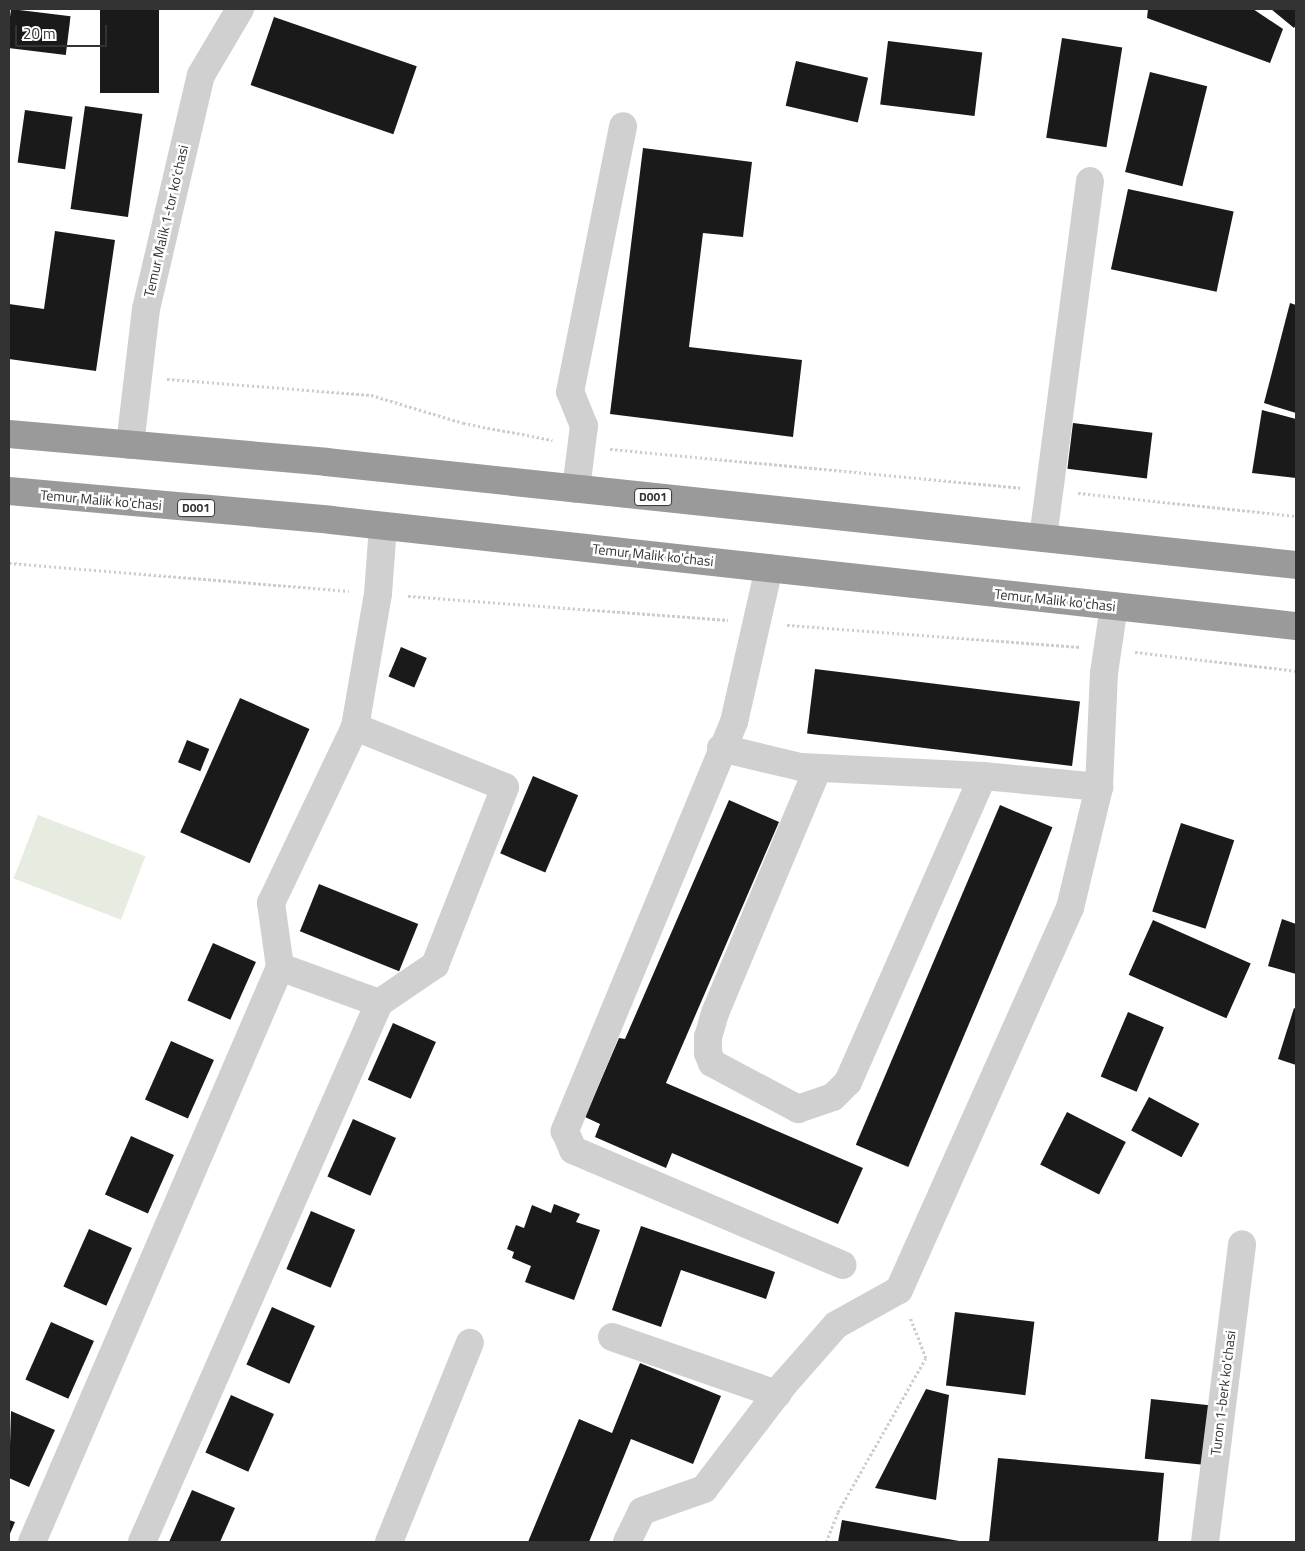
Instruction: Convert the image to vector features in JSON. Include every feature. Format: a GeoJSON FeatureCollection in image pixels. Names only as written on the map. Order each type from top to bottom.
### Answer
{"type":"FeatureCollection","features":[{"type":"Feature","properties":{"kind":"highway","name":"D001"},"geometry":{"type":"LineString","coordinates":[[9,434],[576,489],[1296,565]]}},
{"type":"Feature","properties":{"kind":"highway","name":"Temur Malik ko'chasi"},"geometry":{"type":"LineString","coordinates":[[9,492],[382,526],[1296,626]]}},
{"type":"Feature","properties":{"kind":"street","name":"Temur Malik 1-tor ko'chasi"},"geometry":{"type":"LineString","coordinates":[[130,445],[146,309],[201,74],[240,9]]}},
{"type":"Feature","properties":{"kind":"street"},"geometry":{"type":"LineString","coordinates":[[576,489],[584,426],[570,392],[623,126]]}},
{"type":"Feature","properties":{"kind":"street"},"geometry":{"type":"LineString","coordinates":[[1043,538],[1090,181]]}},
{"type":"Feature","properties":{"kind":"street"},"geometry":{"type":"LineString","coordinates":[[32,1542],[280,967],[271,903],[355,727],[378,594],[382,526]]}},
{"type":"Feature","properties":{"kind":"street"},"geometry":{"type":"LineString","coordinates":[[769,568],[734,722],[721,748],[565,1131],[573,1150],[842,1265]]}},
{"type":"Feature","properties":{"kind":"street"},"geometry":{"type":"LineString","coordinates":[[627,1542],[642,1511],[704,1490],[777,1394],[836,1325],[899,1290],[1070,908],[1099,787],[1108,649],[1114,606]]}},
{"type":"Feature","properties":{"kind":"street"},"geometry":{"type":"LineString","coordinates":[[142,1542],[378,1003],[435,965],[505,787],[355,727]]}},
{"type":"Feature","properties":{"kind":"street"},"geometry":{"type":"LineString","coordinates":[[721,748],[818,768],[983,776],[1099,787]]}},
{"type":"Feature","properties":{"kind":"street"},"geometry":{"type":"LineString","coordinates":[[818,768],[715,1013],[708,1037],[708,1053],[712,1062],[798,1109],[833,1097],[848,1082],[983,776]]}},
{"type":"Feature","properties":{"kind":"street"},"geometry":{"type":"LineString","coordinates":[[280,967],[378,1003]]}},
{"type":"Feature","properties":{"kind":"street","name":"Turon 1-berk ko'chasi"},"geometry":{"type":"LineString","coordinates":[[1204,1542],[1242,1244]]}},
{"type":"Feature","properties":{"kind":"street"},"geometry":{"type":"LineString","coordinates":[[612,1337],[777,1394]]}},
{"type":"Feature","properties":{"kind":"street"},"geometry":{"type":"LineString","coordinates":[[389,1542],[470,1343]]}},
{"type":"Feature","properties":{"kind":"path"},"geometry":{"type":"LineString","coordinates":[[1049,491],[1296,516]]}},
{"type":"Feature","properties":{"kind":"path"},"geometry":{"type":"LineString","coordinates":[[9,562],[378,594],[1108,649],[1296,671]]}},
{"type":"Feature","properties":{"kind":"path"},"geometry":{"type":"LineString","coordinates":[[826,1542],[838,1512],[926,1358],[899,1290]]}},
{"type":"Feature","properties":{"kind":"shaded area"},"geometry":{"type":"Polygon","coordinates":[[[38,815],[145,856],[121,920],[14,878],[38,815]]]}},
{"type":"Feature","properties":{"kind":"building"},"geometry":{"type":"Polygon","coordinates":[[[11,9],[71,16],[66,55],[9,48],[11,9]]]}},
{"type":"Feature","properties":{"kind":"building"},"geometry":{"type":"Polygon","coordinates":[[[100,9],[159,9],[159,93],[100,93],[100,9]]]}},
{"type":"Feature","properties":{"kind":"building"},"geometry":{"type":"Polygon","coordinates":[[[1148,9],[1253,9],[1283,29],[1270,63],[1147,18],[1148,9]]]}},
{"type":"Feature","properties":{"kind":"building"},"geometry":{"type":"Polygon","coordinates":[[[1271,9],[1296,9],[1296,25],[1294,28],[1271,9]]]}},
{"type":"Feature","properties":{"kind":"building"},"geometry":{"type":"Polygon","coordinates":[[[274,17],[417,66],[393,134],[251,85],[274,17]]]}},
{"type":"Feature","properties":{"kind":"building"},"geometry":{"type":"Polygon","coordinates":[[[1062,38],[1122,48],[1106,147],[1046,138],[1062,38]]]}},
{"type":"Feature","properties":{"kind":"building"},"geometry":{"type":"Polygon","coordinates":[[[888,41],[982,53],[974,116],[880,105],[888,41]]]}},
{"type":"Feature","properties":{"kind":"building"},"geometry":{"type":"Polygon","coordinates":[[[796,61],[868,78],[858,122],[786,106],[796,61]]]}},
{"type":"Feature","properties":{"kind":"building"},"geometry":{"type":"Polygon","coordinates":[[[1150,72],[1207,86],[1182,186],[1125,172],[1150,72]]]}},
{"type":"Feature","properties":{"kind":"building"},"geometry":{"type":"Polygon","coordinates":[[[85,106],[142,114],[128,217],[71,209],[85,106]]]}},
{"type":"Feature","properties":{"kind":"building"},"geometry":{"type":"Polygon","coordinates":[[[25,110],[73,117],[65,169],[18,162],[25,110]]]}},
{"type":"Feature","properties":{"kind":"building"},"geometry":{"type":"Polygon","coordinates":[[[643,148],[752,162],[743,237],[703,233],[689,347],[802,360],[793,437],[610,414],[643,148]]]}},
{"type":"Feature","properties":{"kind":"building"},"geometry":{"type":"Polygon","coordinates":[[[1128,189],[1234,211],[1217,292],[1111,269],[1128,189]]]}},
{"type":"Feature","properties":{"kind":"building"},"geometry":{"type":"Polygon","coordinates":[[[55,231],[115,240],[96,371],[9,359],[9,304],[44,309],[55,231]]]}},
{"type":"Feature","properties":{"kind":"building"},"geometry":{"type":"Polygon","coordinates":[[[1290,303],[1296,305],[1296,413],[1264,403],[1290,303]]]}},
{"type":"Feature","properties":{"kind":"building"},"geometry":{"type":"Polygon","coordinates":[[[1262,410],[1296,419],[1296,478],[1252,473],[1262,410]]]}},
{"type":"Feature","properties":{"kind":"building"},"geometry":{"type":"Polygon","coordinates":[[[1073,423],[1152,433],[1147,478],[1067,469],[1073,423]]]}},
{"type":"Feature","properties":{"kind":"building"},"geometry":{"type":"Polygon","coordinates":[[[401,647],[427,658],[414,687],[388,676],[401,647]]]}},
{"type":"Feature","properties":{"kind":"building"},"geometry":{"type":"Polygon","coordinates":[[[815,669],[1080,702],[1072,766],[807,734],[815,669]]]}},
{"type":"Feature","properties":{"kind":"building"},"geometry":{"type":"Polygon","coordinates":[[[240,698],[309,729],[250,863],[180,832],[240,698]]]}},
{"type":"Feature","properties":{"kind":"building"},"geometry":{"type":"Polygon","coordinates":[[[187,740],[209,749],[200,771],[178,762],[187,740]]]}},
{"type":"Feature","properties":{"kind":"building"},"geometry":{"type":"Polygon","coordinates":[[[533,776],[578,795],[545,872],[500,853],[533,776]]]}},
{"type":"Feature","properties":{"kind":"building"},"geometry":{"type":"Polygon","coordinates":[[[729,800],[779,822],[666,1083],[863,1168],[838,1224],[672,1153],[666,1168],[595,1137],[600,1124],[585,1117],[619,1038],[625,1039],[729,800]]]}},
{"type":"Feature","properties":{"kind":"building"},"geometry":{"type":"Polygon","coordinates":[[[1000,805],[1052,827],[908,1167],[856,1145],[1000,805]]]}},
{"type":"Feature","properties":{"kind":"building"},"geometry":{"type":"Polygon","coordinates":[[[1181,823],[1234,840],[1206,929],[1152,911],[1181,823]]]}},
{"type":"Feature","properties":{"kind":"building"},"geometry":{"type":"Polygon","coordinates":[[[319,884],[418,924],[399,971],[300,931],[319,884]]]}},
{"type":"Feature","properties":{"kind":"building"},"geometry":{"type":"Polygon","coordinates":[[[1282,919],[1296,924],[1296,974],[1268,966],[1282,919]]]}},
{"type":"Feature","properties":{"kind":"building"},"geometry":{"type":"Polygon","coordinates":[[[1153,920],[1251,964],[1226,1018],[1129,975],[1153,920]]]}},
{"type":"Feature","properties":{"kind":"building"},"geometry":{"type":"Polygon","coordinates":[[[213,943],[256,962],[230,1020],[187,1001],[213,943]]]}},
{"type":"Feature","properties":{"kind":"building"},"geometry":{"type":"Polygon","coordinates":[[[1294,1008],[1296,1009],[1296,1065],[1278,1059],[1294,1008]]]}},
{"type":"Feature","properties":{"kind":"building"},"geometry":{"type":"Polygon","coordinates":[[[1128,1012],[1164,1027],[1137,1092],[1101,1076],[1128,1012]]]}},
{"type":"Feature","properties":{"kind":"building"},"geometry":{"type":"Polygon","coordinates":[[[393,1023],[436,1042],[411,1099],[368,1080],[393,1023]]]}},
{"type":"Feature","properties":{"kind":"building"},"geometry":{"type":"Polygon","coordinates":[[[171,1041],[214,1060],[188,1119],[145,1099],[171,1041]]]}},
{"type":"Feature","properties":{"kind":"building"},"geometry":{"type":"Polygon","coordinates":[[[1149,1097],[1199,1124],[1181,1157],[1131,1131],[1149,1097]]]}},
{"type":"Feature","properties":{"kind":"building"},"geometry":{"type":"Polygon","coordinates":[[[1067,1112],[1126,1142],[1099,1195],[1040,1165],[1067,1112]]]}},
{"type":"Feature","properties":{"kind":"building"},"geometry":{"type":"Polygon","coordinates":[[[353,1119],[396,1138],[370,1196],[327,1177],[353,1119]]]}},
{"type":"Feature","properties":{"kind":"building"},"geometry":{"type":"Polygon","coordinates":[[[131,1136],[174,1155],[148,1214],[105,1194],[131,1136]]]}},
{"type":"Feature","properties":{"kind":"building"},"geometry":{"type":"Polygon","coordinates":[[[554,1204],[580,1214],[576,1222],[600,1230],[574,1300],[525,1282],[531,1266],[512,1258],[514,1252],[507,1249],[516,1225],[524,1228],[532,1205],[551,1213],[554,1204]]]}},
{"type":"Feature","properties":{"kind":"building"},"geometry":{"type":"Polygon","coordinates":[[[311,1211],[355,1230],[331,1288],[286,1269],[311,1211]]]}},
{"type":"Feature","properties":{"kind":"building"},"geometry":{"type":"Polygon","coordinates":[[[641,1226],[775,1272],[766,1299],[681,1270],[661,1327],[612,1310],[641,1226]]]}},
{"type":"Feature","properties":{"kind":"building"},"geometry":{"type":"Polygon","coordinates":[[[89,1229],[132,1248],[106,1306],[63,1287],[89,1229]]]}},
{"type":"Feature","properties":{"kind":"building"},"geometry":{"type":"Polygon","coordinates":[[[272,1307],[315,1326],[289,1384],[246,1365],[272,1307]]]}},
{"type":"Feature","properties":{"kind":"building"},"geometry":{"type":"Polygon","coordinates":[[[955,1312],[1034,1322],[1025,1395],[946,1385],[955,1312]]]}},
{"type":"Feature","properties":{"kind":"building"},"geometry":{"type":"Polygon","coordinates":[[[51,1322],[94,1341],[68,1399],[25,1380],[51,1322]]]}},
{"type":"Feature","properties":{"kind":"building"},"geometry":{"type":"Polygon","coordinates":[[[640,1363],[721,1396],[693,1464],[631,1439],[589,1542],[528,1542],[579,1419],[612,1433],[640,1363]]]}},
{"type":"Feature","properties":{"kind":"building"},"geometry":{"type":"Polygon","coordinates":[[[926,1389],[949,1395],[936,1500],[875,1488],[926,1389]]]}},
{"type":"Feature","properties":{"kind":"building"},"geometry":{"type":"Polygon","coordinates":[[[231,1395],[274,1414],[248,1472],[205,1453],[231,1395]]]}},
{"type":"Feature","properties":{"kind":"building"},"geometry":{"type":"Polygon","coordinates":[[[1151,1399],[1212,1405],[1205,1465],[1145,1459],[1151,1399]]]}},
{"type":"Feature","properties":{"kind":"building"},"geometry":{"type":"Polygon","coordinates":[[[11,1411],[55,1430],[29,1487],[9,1478],[11,1411]]]}},
{"type":"Feature","properties":{"kind":"building"},"geometry":{"type":"Polygon","coordinates":[[[998,1458],[1164,1473],[1158,1542],[989,1542],[998,1458]]]}},
{"type":"Feature","properties":{"kind":"building"},"geometry":{"type":"Polygon","coordinates":[[[192,1490],[235,1508],[220,1542],[169,1542],[192,1490]]]}},
{"type":"Feature","properties":{"kind":"building"},"geometry":{"type":"Polygon","coordinates":[[[9,1520],[15,1522],[9,1536],[9,1520]]]}},
{"type":"Feature","properties":{"kind":"building"},"geometry":{"type":"Polygon","coordinates":[[[842,1520],[959,1541],[959,1542],[838,1542],[842,1520]]]}}]}
